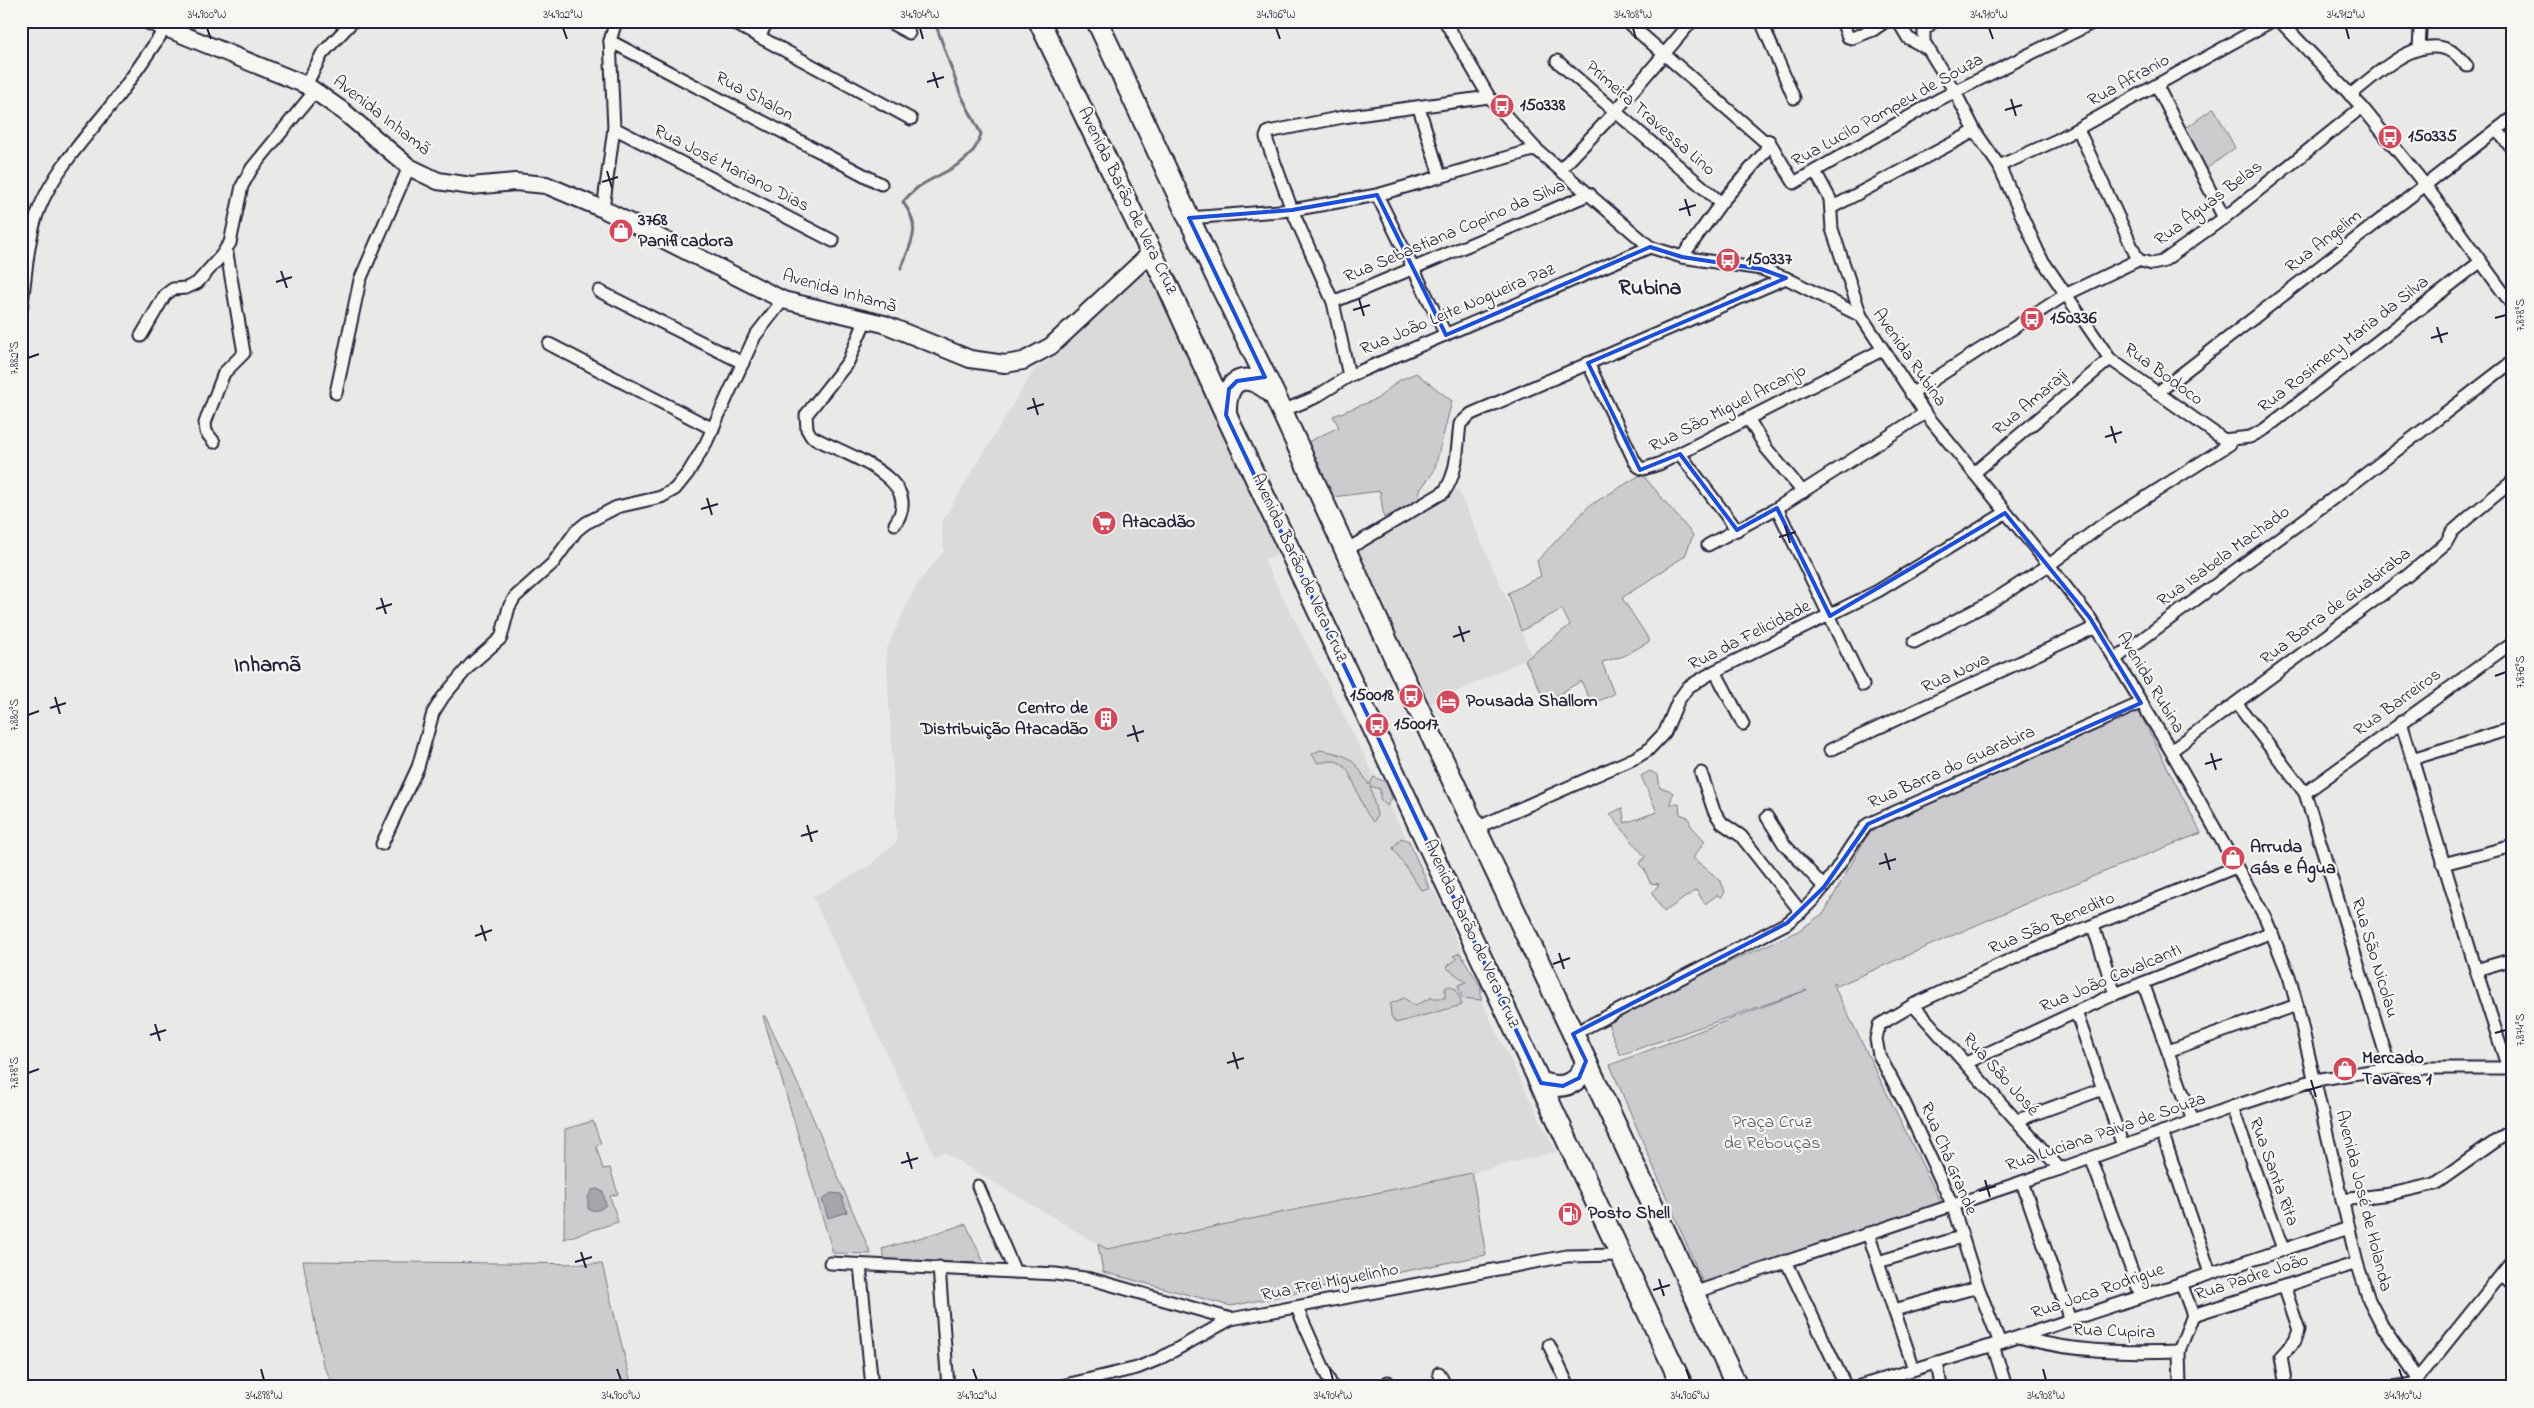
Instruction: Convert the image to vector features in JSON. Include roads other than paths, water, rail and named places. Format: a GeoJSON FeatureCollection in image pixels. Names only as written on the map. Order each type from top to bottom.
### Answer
{"type":"FeatureCollection","features":[{"type":"Feature","properties":{"kind":"highway","name":"Avenida Barão de Vera Cruz"},"geometry":{"type":"LineString","coordinates":[[1039,21],[1152,252],[1226,415],[1683,1387]]}},
{"type":"Feature","properties":{"kind":"highway"},"geometry":{"type":"LineString","coordinates":[[1097,21],[1278,403],[1402,676],[1586,1061],[1737,1387]]}},
{"type":"Feature","properties":{"kind":"highway"},"geometry":{"type":"LineString","coordinates":[[1226,415],[1226,398],[1229,389],[1237,381],[1250,379],[1263,384],[1278,403]]}},
{"type":"Feature","properties":{"kind":"highway"},"geometry":{"type":"LineString","coordinates":[[1541,1083],[1555,1087],[1568,1086],[1579,1078],[1586,1061]]}},
{"type":"Feature","properties":{"kind":"street","name":"Avenida Inhamã"},"geometry":{"type":"LineString","coordinates":[[149,21],[310,88],[343,110],[408,167],[438,181],[453,185],[471,186],[515,182],[546,185],[603,209],[783,300],[866,319],[970,359],[1005,364],[1023,361],[1061,338],[1152,252]]}},
{"type":"Feature","properties":{"kind":"street"},"geometry":{"type":"LineString","coordinates":[[141,336],[165,296],[173,289],[186,288],[198,283],[230,243],[242,186],[252,168],[310,88],[322,54],[354,21]]}},
{"type":"Feature","properties":{"kind":"street"},"geometry":{"type":"LineString","coordinates":[[603,209],[614,128],[610,41],[616,21]]}},
{"type":"Feature","properties":{"kind":"street"},"geometry":{"type":"LineString","coordinates":[[730,21],[911,118]]}},
{"type":"Feature","properties":{"kind":"street"},"geometry":{"type":"LineString","coordinates":[[760,36],[767,21]]}},
{"type":"Feature","properties":{"kind":"street"},"geometry":{"type":"LineString","coordinates":[[887,21],[909,33]]}},
{"type":"Feature","properties":{"kind":"street","name":"Avenida Rubina"},"geometry":{"type":"LineString","coordinates":[[1445,21],[1489,97],[1536,149],[1650,247],[1682,257],[1761,269],[1786,278],[1861,316],[1924,413],[2049,564],[2096,627],[2171,751],[2272,932]]}},
{"type":"Feature","properties":{"kind":"street"},"geometry":{"type":"LineString","coordinates":[[1626,21],[1764,140],[1770,141],[1764,153],[1721,203],[1682,257]]}},
{"type":"Feature","properties":{"kind":"street"},"geometry":{"type":"LineString","coordinates":[[1561,169],[1615,112],[1692,21]]}},
{"type":"Feature","properties":{"kind":"street"},"geometry":{"type":"LineString","coordinates":[[1761,21],[1794,98]]}},
{"type":"Feature","properties":{"kind":"street"},"geometry":{"type":"LineString","coordinates":[[1842,21],[1848,37],[1852,38],[1873,30],[1886,21]]}},
{"type":"Feature","properties":{"kind":"street"},"geometry":{"type":"LineString","coordinates":[[1898,21],[1908,38],[1928,49]]}},
{"type":"Feature","properties":{"kind":"street"},"geometry":{"type":"LineString","coordinates":[[1928,49],[1922,34],[1934,21]]}},
{"type":"Feature","properties":{"kind":"street","name":"Rua Afranio"},"geometry":{"type":"LineString","coordinates":[[1999,166],[2078,129],[2272,21]]}},
{"type":"Feature","properties":{"kind":"street"},"geometry":{"type":"LineString","coordinates":[[2280,21],[2362,107],[2426,186],[2513,306]]}},
{"type":"Feature","properties":{"kind":"street"},"geometry":{"type":"LineString","coordinates":[[2415,21],[2420,30],[2419,48]]}},
{"type":"Feature","properties":{"kind":"street","name":"Rua Lucilo Pompeu de Souza"},"geometry":{"type":"LineString","coordinates":[[1770,141],[1794,183],[1955,92],[2089,23]]}},
{"type":"Feature","properties":{"kind":"street"},"geometry":{"type":"LineString","coordinates":[[21,310],[33,229],[40,207],[55,179],[77,147],[115,100],[166,27]]}},
{"type":"Feature","properties":{"kind":"street","name":"Rua Shalon"},"geometry":{"type":"LineString","coordinates":[[610,41],[881,184]]}},
{"type":"Feature","properties":{"kind":"street"},"geometry":{"type":"LineString","coordinates":[[2350,95],[2407,53],[2419,48],[2434,47],[2454,52],[2467,66]]}},
{"type":"Feature","properties":{"kind":"street","name":"Rua Bodoco"},"geometry":{"type":"LineString","coordinates":[[1928,49],[1955,92],[1975,131],[1999,166],[2041,258],[2110,360],[2226,442]]}},
{"type":"Feature","properties":{"kind":"street","name":"Primeira Travessa Lino"},"geometry":{"type":"LineString","coordinates":[[1557,61],[1721,203]]}},
{"type":"Feature","properties":{"kind":"street"},"geometry":{"type":"LineString","coordinates":[[2157,86],[2224,218]]}},
{"type":"Feature","properties":{"kind":"street"},"geometry":{"type":"LineString","coordinates":[[1349,376],[1332,302],[1292,210],[1268,144],[1266,137],[1268,132],[1343,117],[1489,97]]}},
{"type":"Feature","properties":{"kind":"street","name":"Rua Águas Belas"},"geometry":{"type":"LineString","coordinates":[[1911,394],[2065,294],[2138,260],[2152,264],[2162,262],[2224,218],[2362,107]]}},
{"type":"Feature","properties":{"kind":"street"},"geometry":{"type":"LineString","coordinates":[[1419,108],[1440,176]]}},
{"type":"Feature","properties":{"kind":"street","name":"Rua Angelim"},"geometry":{"type":"LineString","coordinates":[[2157,393],[2513,118]]}},
{"type":"Feature","properties":{"kind":"street","name":"Rua José Mariano Dias"},"geometry":{"type":"LineString","coordinates":[[614,128],[833,241]]}},
{"type":"Feature","properties":{"kind":"street"},"geometry":{"type":"LineString","coordinates":[[2078,129],[2138,260]]}},
{"type":"Feature","properties":{"kind":"street"},"geometry":{"type":"LineString","coordinates":[[2497,130],[2513,150]]}},
{"type":"Feature","properties":{"kind":"street"},"geometry":{"type":"LineString","coordinates":[[1831,208],[1975,131]]}},
{"type":"Feature","properties":{"kind":"street"},"geometry":{"type":"LineString","coordinates":[[1189,218],[1292,210],[1377,195],[1536,149]]}},
{"type":"Feature","properties":{"kind":"street"},"geometry":{"type":"LineString","coordinates":[[336,393],[360,280],[408,167]]}},
{"type":"Feature","properties":{"kind":"street"},"geometry":{"type":"LineString","coordinates":[[1815,171],[1830,199],[1832,229],[1861,316]]}},
{"type":"Feature","properties":{"kind":"street","name":"Rua Sebastiana Copino da Silva"},"geometry":{"type":"LineString","coordinates":[[1332,302],[1590,194]]}},
{"type":"Feature","properties":{"kind":"street"},"geometry":{"type":"LineString","coordinates":[[1377,195],[1446,335]]}},
{"type":"Feature","properties":{"kind":"street","name":"Rua João Leite Nogueira Paz"},"geometry":{"type":"LineString","coordinates":[[1278,403],[1314,398],[1349,376],[1650,247]]}},
{"type":"Feature","properties":{"kind":"street"},"geometry":{"type":"LineString","coordinates":[[214,442],[206,432],[205,423],[224,373],[244,353],[226,248]]}},
{"type":"Feature","properties":{"kind":"street","name":"Rua Rosimery Maria da Silva"},"geometry":{"type":"LineString","coordinates":[[2226,442],[2250,437],[2265,429],[2480,262]]}},
{"type":"Feature","properties":{"kind":"street"},"geometry":{"type":"LineString","coordinates":[[1346,550],[1444,492],[1450,484],[1460,424],[1464,419],[1786,278]]}},
{"type":"Feature","properties":{"kind":"street"},"geometry":{"type":"LineString","coordinates":[[599,291],[743,363]]}},
{"type":"Feature","properties":{"kind":"street"},"geometry":{"type":"LineString","coordinates":[[382,844],[418,767],[433,713],[443,697],[471,664],[501,638],[509,606],[514,597],[553,563],[576,531],[586,523],[617,507],[661,497],[675,489],[688,473],[713,429],[755,336],[783,300]]}},
{"type":"Feature","properties":{"kind":"street"},"geometry":{"type":"LineString","coordinates":[[866,319],[848,362],[809,409],[806,421],[812,436],[884,475],[899,488],[903,507],[895,524]]}},
{"type":"Feature","properties":{"kind":"street"},"geometry":{"type":"LineString","coordinates":[[549,344],[713,429]]}},
{"type":"Feature","properties":{"kind":"street","name":"Rua São Miguel Arcanjo"},"geometry":{"type":"LineString","coordinates":[[1588,364],[1638,466],[1643,469],[1650,468],[1680,454],[1882,350]]}},
{"type":"Feature","properties":{"kind":"street","name":"Rua Amaraji"},"geometry":{"type":"LineString","coordinates":[[1974,473],[2110,360]]}},
{"type":"Feature","properties":{"kind":"street","name":"Rua Isabela Machado"},"geometry":{"type":"LineString","coordinates":[[2115,658],[2354,483],[2513,361]]}},
{"type":"Feature","properties":{"kind":"street"},"geometry":{"type":"LineString","coordinates":[[1708,545],[1803,492],[1924,413]]}},
{"type":"Feature","properties":{"kind":"street"},"geometry":{"type":"LineString","coordinates":[[1748,418],[1766,448],[1803,492]]}},
{"type":"Feature","properties":{"kind":"street"},"geometry":{"type":"LineString","coordinates":[[1914,642],[1956,622],[2049,564],[2101,526],[2226,442]]}},
{"type":"Feature","properties":{"kind":"street"},"geometry":{"type":"LineString","coordinates":[[1680,454],[1737,530]]}},
{"type":"Feature","properties":{"kind":"street","name":"Rua Barra de Guabiraba"},"geometry":{"type":"LineString","coordinates":[[2171,751],[2237,704],[2407,576],[2446,543],[2452,532],[2513,481]]}},
{"type":"Feature","properties":{"kind":"street"},"geometry":{"type":"LineString","coordinates":[[1776,508],[1863,685]]}},
{"type":"Feature","properties":{"kind":"street","name":"Rua da Felicidade"},"geometry":{"type":"LineString","coordinates":[[1476,828],[1647,751],[1665,732],[1682,693],[1716,671],[1830,616],[1878,590],[2005,513]]}},
{"type":"Feature","properties":{"kind":"street","name":"Rua Nova"},"geometry":{"type":"LineString","coordinates":[[1830,750],[2096,627]]}},
{"type":"Feature","properties":{"kind":"street","name":"Rua Barreiros"},"geometry":{"type":"LineString","coordinates":[[2305,793],[2513,642]]}},
{"type":"Feature","properties":{"kind":"street"},"geometry":{"type":"LineString","coordinates":[[1716,671],[1743,724]]}},
{"type":"Feature","properties":{"kind":"street","name":"Rua Barra do Guarabira"},"geometry":{"type":"LineString","coordinates":[[1573,1034],[1773,932],[1801,912],[1824,887],[1858,835],[1868,824],[2141,703]]}},
{"type":"Feature","properties":{"kind":"street","name":"Rua São Nicolau"},"geometry":{"type":"LineString","coordinates":[[2237,704],[2305,793],[2390,1068]]}},
{"type":"Feature","properties":{"kind":"street"},"geometry":{"type":"LineString","coordinates":[[2401,722],[2476,970],[2511,1068]]}},
{"type":"Feature","properties":{"kind":"street"},"geometry":{"type":"LineString","coordinates":[[2412,759],[2513,728]]}},
{"type":"Feature","properties":{"kind":"street"},"geometry":{"type":"LineString","coordinates":[[1701,773],[1714,811],[1722,823],[1741,836],[1801,912]]}},
{"type":"Feature","properties":{"kind":"street"},"geometry":{"type":"LineString","coordinates":[[1767,817],[1784,844],[1824,887]]}},
{"type":"Feature","properties":{"kind":"street"},"geometry":{"type":"LineString","coordinates":[[2443,864],[2513,846]]}},
{"type":"Feature","properties":{"kind":"street","name":"Rua São Benedito"},"geometry":{"type":"LineString","coordinates":[[1885,1020],[2027,952],[2236,867]]}},
{"type":"Feature","properties":{"kind":"street"},"geometry":{"type":"LineString","coordinates":[[2092,926],[2115,994]]}},
{"type":"Feature","properties":{"kind":"street","name":"Rua João CavalcantI"},"geometry":{"type":"LineString","coordinates":[[1966,1063],[2115,994],[2272,932]]}},
{"type":"Feature","properties":{"kind":"street","name":"Avenida José de Holanda"},"geometry":{"type":"LineString","coordinates":[[2272,932],[2298,1005],[2357,1263],[2369,1300],[2413,1383]]}},
{"type":"Feature","properties":{"kind":"street"},"geometry":{"type":"LineString","coordinates":[[2476,970],[2513,959]]}},
{"type":"Feature","properties":{"kind":"street"},"geometry":{"type":"LineString","coordinates":[[2143,983],[2193,1121]]}},
{"type":"Feature","properties":{"kind":"street","name":"Rua São José"},"geometry":{"type":"LineString","coordinates":[[1913,1005],[2060,1169]]}},
{"type":"Feature","properties":{"kind":"street"},"geometry":{"type":"LineString","coordinates":[[2168,1051],[2298,1005]]}},
{"type":"Feature","properties":{"kind":"street"},"geometry":{"type":"LineString","coordinates":[[2076,1012],[2123,1146]]}},
{"type":"Feature","properties":{"kind":"street","name":"Rua Chá Grande"},"geometry":{"type":"LineString","coordinates":[[1885,1020],[1876,1032],[1879,1055],[1904,1102],[1952,1204],[1996,1344],[2006,1387]]}},
{"type":"Feature","properties":{"kind":"street","name":"Rua Luciana Paiva de Souza"},"geometry":{"type":"LineString","coordinates":[[1693,1293],[2060,1169],[2232,1107],[2315,1080],[2390,1068],[2511,1068]]}},
{"type":"Feature","properties":{"kind":"street"},"geometry":{"type":"LineString","coordinates":[[2018,1120],[2103,1089]]}},
{"type":"Feature","properties":{"kind":"street","name":"Rua Santa Rita"},"geometry":{"type":"LineString","coordinates":[[2232,1107],[2282,1249]]}},
{"type":"Feature","properties":{"kind":"street"},"geometry":{"type":"LineString","coordinates":[[2342,1200],[2390,1194],[2435,1184],[2513,1129]]}},
{"type":"Feature","properties":{"kind":"street"},"geometry":{"type":"LineString","coordinates":[[2162,1132],[2210,1273]]}},
{"type":"Feature","properties":{"kind":"street"},"geometry":{"type":"LineString","coordinates":[[2091,1158],[2140,1296]]}},
{"type":"Feature","properties":{"kind":"street"},"geometry":{"type":"LineString","coordinates":[[2022,1182],[2070,1320]]}},
{"type":"Feature","properties":{"kind":"street"},"geometry":{"type":"LineString","coordinates":[[978,1186],[1015,1272]]}},
{"type":"Feature","properties":{"kind":"street","name":"Rua Joca Rodrigue"},"geometry":{"type":"LineString","coordinates":[[1857,1387],[2019,1337],[2348,1228]]}},
{"type":"Feature","properties":{"kind":"street"},"geometry":{"type":"LineString","coordinates":[[1868,1233],[1914,1369]]}},
{"type":"Feature","properties":{"kind":"street"},"geometry":{"type":"LineString","coordinates":[[1878,1262],[1961,1237]]}},
{"type":"Feature","properties":{"kind":"street","name":"Rua Frei Miguelinho"},"geometry":{"type":"LineString","coordinates":[[1057,1387],[1137,1368],[1159,1359],[1231,1319],[1567,1256],[1622,1255]]}},
{"type":"Feature","properties":{"kind":"street"},"geometry":{"type":"LineString","coordinates":[[2394,1387],[2413,1383],[2513,1260]]}},
{"type":"Feature","properties":{"kind":"street"},"geometry":{"type":"LineString","coordinates":[[1786,1261],[1846,1387]]}},
{"type":"Feature","properties":{"kind":"street"},"geometry":{"type":"LineString","coordinates":[[830,1263],[1056,1274],[1091,1279],[1231,1319]]}},
{"type":"Feature","properties":{"kind":"street","name":"Rua Padre João"},"geometry":{"type":"LineString","coordinates":[[2179,1350],[2193,1315],[2357,1263]]}},
{"type":"Feature","properties":{"kind":"street"},"geometry":{"type":"LineString","coordinates":[[860,1265],[872,1387]]}},
{"type":"Feature","properties":{"kind":"street"},"geometry":{"type":"LineString","coordinates":[[940,1267],[948,1387]]}},
{"type":"Feature","properties":{"kind":"street"},"geometry":{"type":"LineString","coordinates":[[2502,1274],[2513,1285]]}},
{"type":"Feature","properties":{"kind":"street"},"geometry":{"type":"LineString","coordinates":[[2181,1283],[2193,1315]]}},
{"type":"Feature","properties":{"kind":"street"},"geometry":{"type":"LineString","coordinates":[[2284,1286],[2299,1330],[2294,1341],[2281,1356],[2286,1387]]}},
{"type":"Feature","properties":{"kind":"street"},"geometry":{"type":"LineString","coordinates":[[1894,1310],[1978,1287]]}},
{"type":"Feature","properties":{"kind":"street"},"geometry":{"type":"LineString","coordinates":[[1297,1308],[1332,1387]]}},
{"type":"Feature","properties":{"kind":"street","name":"Rua Cupira"},"geometry":{"type":"LineString","coordinates":[[2019,1337],[2048,1346],[2077,1349],[2146,1352],[2179,1350]]}},
{"type":"Feature","properties":{"kind":"street"},"geometry":{"type":"LineString","coordinates":[[1549,1345],[1569,1387]]}},
{"type":"Feature","properties":{"kind":"street"},"geometry":{"type":"LineString","coordinates":[[2179,1350],[2180,1387]]}},
{"type":"Feature","properties":{"kind":"street"},"geometry":{"type":"LineString","coordinates":[[1937,1362],[1940,1387]]}},
{"type":"Feature","properties":{"kind":"street"},"geometry":{"type":"LineString","coordinates":[[1439,1372],[1446,1387]]}},
{"type":"Feature","properties":{"kind":"waterway"},"geometry":{"type":"LineString","coordinates":[[901,268],[911,242],[914,227],[909,211],[903,202],[917,188],[964,161],[977,145],[981,134],[960,93],[937,28],[931,21]]}},
{"type":"Feature","properties":{"kind":"place","name":"150338"},"geometry":{"type":"Point","coordinates":[1502,106]}},
{"type":"Feature","properties":{"kind":"place","name":"150335"},"geometry":{"type":"Point","coordinates":[2390,137]}},
{"type":"Feature","properties":{"kind":"place","name":"3768 Panificadora"},"geometry":{"type":"Point","coordinates":[621,231]}},
{"type":"Feature","properties":{"kind":"place","name":"150337"},"geometry":{"type":"Point","coordinates":[1728,260]}},
{"type":"Feature","properties":{"kind":"place","name":"150336"},"geometry":{"type":"Point","coordinates":[2032,319]}},
{"type":"Feature","properties":{"kind":"place","name":"Atacadão"},"geometry":{"type":"Point","coordinates":[1104,523]}},
{"type":"Feature","properties":{"kind":"place","name":"150018"},"geometry":{"type":"Point","coordinates":[1411,696]}},
{"type":"Feature","properties":{"kind":"place","name":"Pousada Shallom"},"geometry":{"type":"Point","coordinates":[1448,702]}},
{"type":"Feature","properties":{"kind":"place","name":"Centro de Distribuição Atacadão"},"geometry":{"type":"Point","coordinates":[1106,719]}},
{"type":"Feature","properties":{"kind":"place","name":"150017"},"geometry":{"type":"Point","coordinates":[1377,725]}},
{"type":"Feature","properties":{"kind":"place","name":"Arruda Gás e Água"},"geometry":{"type":"Point","coordinates":[2233,858]}},
{"type":"Feature","properties":{"kind":"place","name":"Mercado Tavares 1"},"geometry":{"type":"Point","coordinates":[2345,1069]}},
{"type":"Feature","properties":{"kind":"place","name":"Posto Shell"},"geometry":{"type":"Point","coordinates":[1570,1214]}},
{"type":"Feature","properties":{"kind":"district","name":"Rubina"},"geometry":{"type":"Point","coordinates":[1650,289]}},
{"type":"Feature","properties":{"kind":"district","name":"Inhamã"},"geometry":{"type":"Point","coordinates":[267,666]}},
{"type":"Feature","properties":{"kind":"park label","name":"Praça Cruz de Rebouças"},"geometry":{"type":"Point","coordinates":[1772,1133]}}]}
